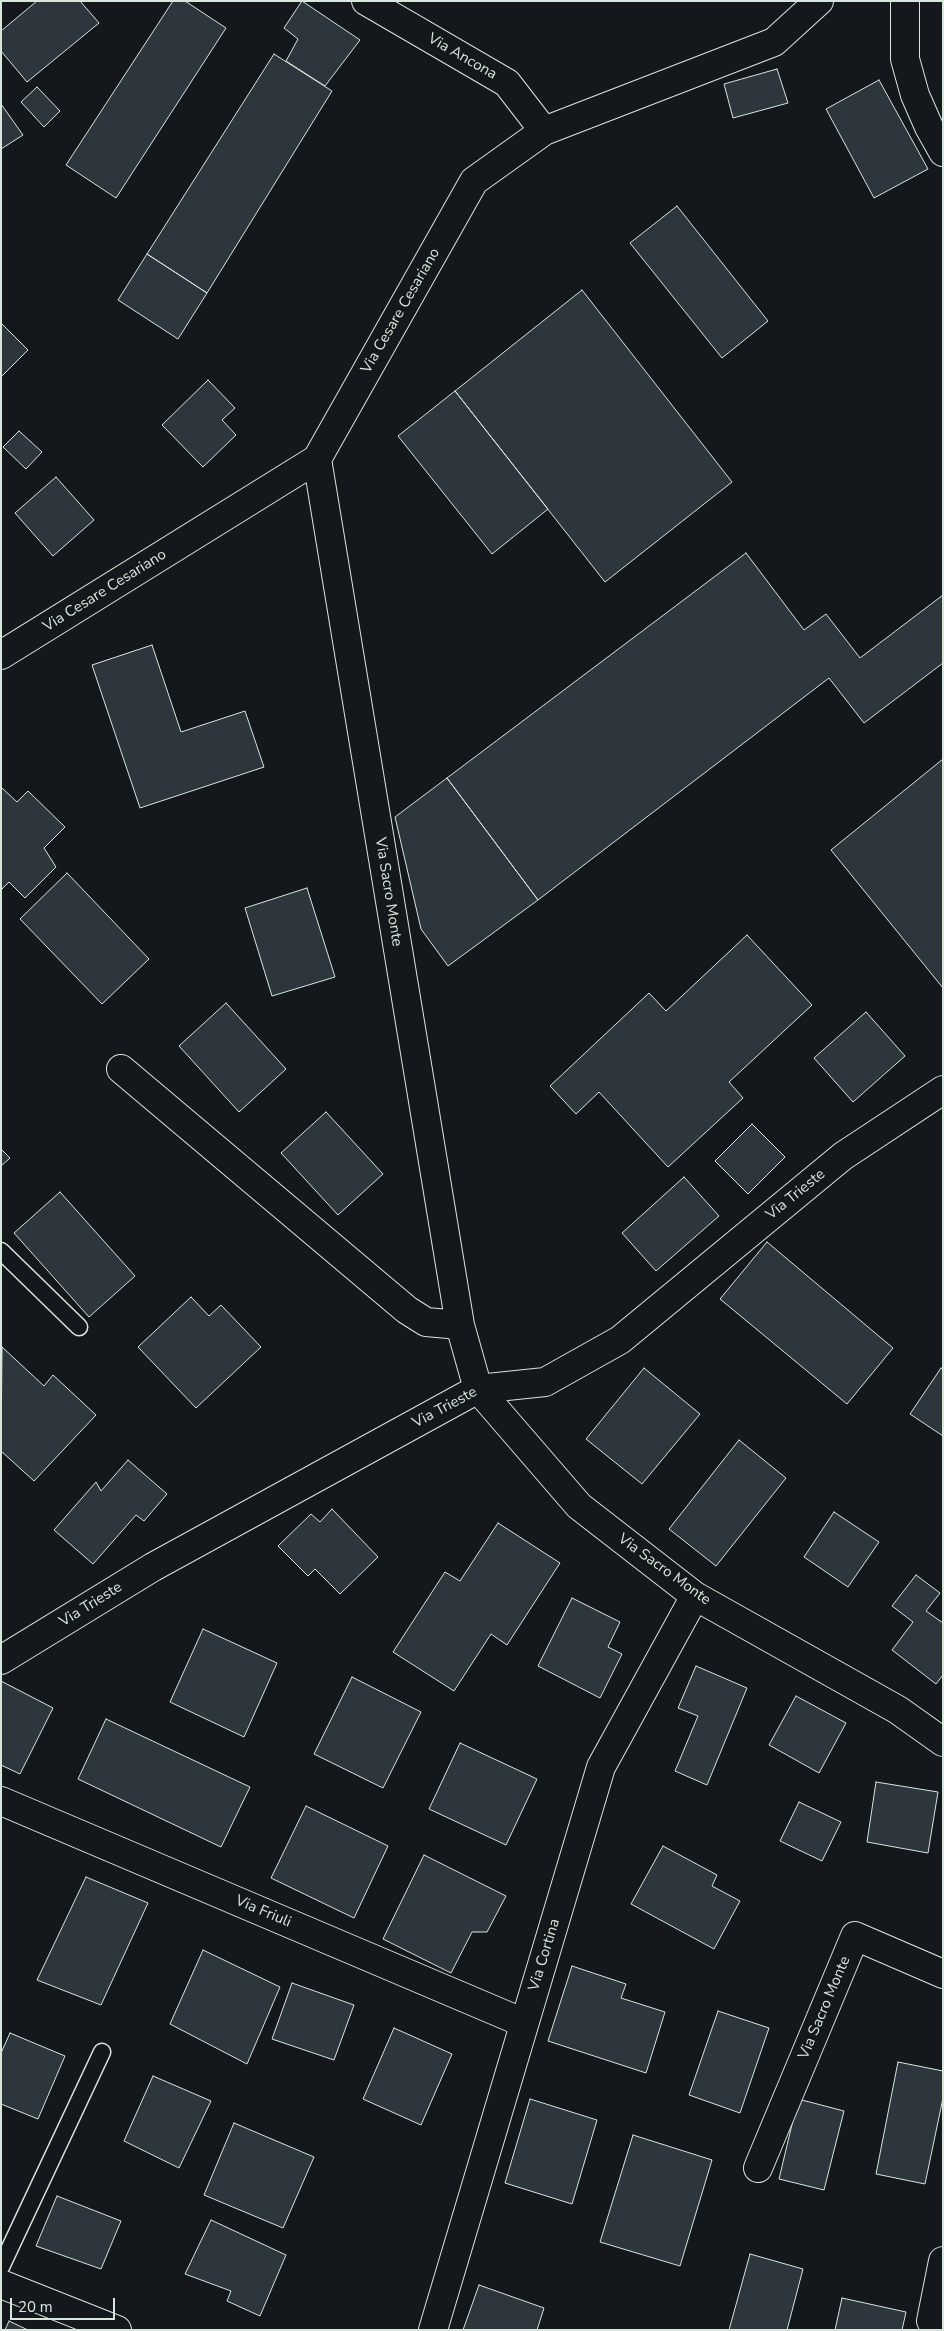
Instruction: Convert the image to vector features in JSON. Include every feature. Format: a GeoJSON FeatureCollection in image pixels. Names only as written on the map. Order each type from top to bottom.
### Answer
{"type":"FeatureCollection","features":[{"type":"Feature","properties":{"kind":"street","name":"Via Ancona"},"geometry":{"type":"LineString","coordinates":[[366,1],[507,83],[544,131]]}},
{"type":"Feature","properties":{"kind":"street","name":"Via Cesare Cesariano"},"geometry":{"type":"LineString","coordinates":[[1,655],[317,459],[474,181],[544,131],[774,42],[819,1]]}},
{"type":"Feature","properties":{"kind":"street"},"geometry":{"type":"LineString","coordinates":[[905,1],[904,59],[915,95],[929,128],[943,152]]}},
{"type":"Feature","properties":{"kind":"street","name":"Via Sacro Monte"},"geometry":{"type":"LineString","coordinates":[[317,459],[460,1325],[478,1389],[579,1506],[695,1596],[898,1710],[943,1742]]}},
{"type":"Feature","properties":{"kind":"street"},"geometry":{"type":"LineString","coordinates":[[121,1068],[406,1310],[426,1322],[460,1325]]}},
{"type":"Feature","properties":{"kind":"street","name":"Via Trieste"},"geometry":{"type":"LineString","coordinates":[[1,1660],[153,1568],[478,1389],[545,1382],[620,1340],[843,1156],[943,1090]]}},
{"type":"Feature","properties":{"kind":"street","name":"Via Cortina"},"geometry":{"type":"LineString","coordinates":[[433,2330],[601,1767],[695,1596]]}},
{"type":"Feature","properties":{"kind":"street","name":"Via Friuli"},"geometry":{"type":"LineString","coordinates":[[1,1801],[524,2023]]}},
{"type":"Feature","properties":{"kind":"street","name":"Via Sacro Monte"},"geometry":{"type":"LineString","coordinates":[[758,2168],[855,1936],[943,1974]]}},
{"type":"Feature","properties":{"kind":"street"},"geometry":{"type":"LineString","coordinates":[[931,2321],[943,2261]]}},
{"type":"Feature","properties":{"kind":"street"},"geometry":{"type":"LineString","coordinates":[[3,2284],[117,2330]]}},
{"type":"Feature","properties":{"kind":"lane"},"geometry":{"type":"LineString","coordinates":[[1,1251],[79,1327]]}},
{"type":"Feature","properties":{"kind":"lane"},"geometry":{"type":"LineString","coordinates":[[3,2284],[102,2052]]}},
{"type":"Feature","properties":{"kind":"building"},"geometry":{"type":"Polygon","coordinates":[[[37,1],[80,1],[99,23],[27,82],[1,51],[1,31],[37,1]]]}},
{"type":"Feature","properties":{"kind":"building"},"geometry":{"type":"Polygon","coordinates":[[[173,1],[185,1],[226,28],[116,198],[66,165],[173,1]]]}},
{"type":"Feature","properties":{"kind":"building"},"geometry":{"type":"Polygon","coordinates":[[[302,1],[360,40],[325,86],[286,61],[298,39],[284,28],[302,1]]]}},
{"type":"Feature","properties":{"kind":"building"},"geometry":{"type":"Polygon","coordinates":[[[274,54],[332,91],[207,293],[147,254],[274,54]]]}},
{"type":"Feature","properties":{"kind":"building"},"geometry":{"type":"Polygon","coordinates":[[[777,69],[788,103],[733,118],[724,84],[777,69]]]}},
{"type":"Feature","properties":{"kind":"building"},"geometry":{"type":"Polygon","coordinates":[[[879,80],[928,169],[874,198],[826,109],[879,80]]]}},
{"type":"Feature","properties":{"kind":"building"},"geometry":{"type":"Polygon","coordinates":[[[37,87],[60,111],[44,127],[21,102],[37,87]]]}},
{"type":"Feature","properties":{"kind":"building"},"geometry":{"type":"Polygon","coordinates":[[[1,104],[23,135],[1,149],[1,104]]]}},
{"type":"Feature","properties":{"kind":"building"},"geometry":{"type":"Polygon","coordinates":[[[677,206],[768,321],[722,358],[630,243],[677,206]]]}},
{"type":"Feature","properties":{"kind":"building"},"geometry":{"type":"Polygon","coordinates":[[[147,254],[207,293],[178,339],[118,300],[147,254]]]}},
{"type":"Feature","properties":{"kind":"building"},"geometry":{"type":"Polygon","coordinates":[[[582,290],[732,482],[605,582],[455,391],[582,290]]]}},
{"type":"Feature","properties":{"kind":"building"},"geometry":{"type":"Polygon","coordinates":[[[1,323],[28,350],[1,377],[1,323]]]}},
{"type":"Feature","properties":{"kind":"building"},"geometry":{"type":"Polygon","coordinates":[[[208,380],[235,408],[222,420],[236,435],[203,467],[162,425],[208,380]]]}},
{"type":"Feature","properties":{"kind":"building"},"geometry":{"type":"Polygon","coordinates":[[[455,391],[548,509],[492,554],[398,436],[455,391]]]}},
{"type":"Feature","properties":{"kind":"building"},"geometry":{"type":"Polygon","coordinates":[[[19,431],[42,452],[26,469],[3,447],[19,431]]]}},
{"type":"Feature","properties":{"kind":"building"},"geometry":{"type":"Polygon","coordinates":[[[56,477],[94,520],[53,556],[15,513],[56,477]]]}},
{"type":"Feature","properties":{"kind":"building"},"geometry":{"type":"Polygon","coordinates":[[[746,553],[804,630],[826,614],[860,658],[943,595],[943,663],[864,723],[829,678],[538,900],[447,778],[746,553]]]}},
{"type":"Feature","properties":{"kind":"building"},"geometry":{"type":"Polygon","coordinates":[[[152,645],[181,732],[245,711],[264,767],[140,808],[92,665],[152,645]]]}},
{"type":"Feature","properties":{"kind":"building"},"geometry":{"type":"Polygon","coordinates":[[[943,759],[943,988],[831,850],[943,759]]]}},
{"type":"Feature","properties":{"kind":"building"},"geometry":{"type":"Polygon","coordinates":[[[447,778],[538,900],[448,966],[421,929],[395,817],[447,778]]]}},
{"type":"Feature","properties":{"kind":"building"},"geometry":{"type":"Polygon","coordinates":[[[1,787],[17,802],[28,791],[65,827],[44,848],[56,867],[25,898],[9,882],[1,890],[1,787]]]}},
{"type":"Feature","properties":{"kind":"building"},"geometry":{"type":"Polygon","coordinates":[[[67,873],[149,959],[102,1004],[20,919],[67,873]]]}},
{"type":"Feature","properties":{"kind":"building"},"geometry":{"type":"Polygon","coordinates":[[[307,888],[335,977],[272,996],[245,908],[307,888]]]}},
{"type":"Feature","properties":{"kind":"building"},"geometry":{"type":"Polygon","coordinates":[[[747,935],[812,1005],[729,1082],[743,1098],[668,1167],[599,1092],[576,1114],[550,1086],[649,993],[666,1011],[747,935]]]}},
{"type":"Feature","properties":{"kind":"building"},"geometry":{"type":"Polygon","coordinates":[[[226,1003],[286,1069],[239,1112],[179,1046],[226,1003]]]}},
{"type":"Feature","properties":{"kind":"building"},"geometry":{"type":"Polygon","coordinates":[[[866,1012],[905,1056],[853,1102],[814,1058],[866,1012]]]}},
{"type":"Feature","properties":{"kind":"building"},"geometry":{"type":"Polygon","coordinates":[[[326,1112],[383,1174],[338,1215],[281,1153],[326,1112]]]}},
{"type":"Feature","properties":{"kind":"building"},"geometry":{"type":"Polygon","coordinates":[[[752,1124],[785,1157],[748,1194],[715,1161],[752,1124]]]}},
{"type":"Feature","properties":{"kind":"building"},"geometry":{"type":"Polygon","coordinates":[[[1,1149],[10,1158],[1,1166],[1,1149]]]}},
{"type":"Feature","properties":{"kind":"building"},"geometry":{"type":"Polygon","coordinates":[[[684,1177],[719,1216],[656,1271],[622,1233],[684,1177]]]}},
{"type":"Feature","properties":{"kind":"building"},"geometry":{"type":"Polygon","coordinates":[[[60,1192],[135,1276],[89,1317],[14,1233],[60,1192]]]}},
{"type":"Feature","properties":{"kind":"building"},"geometry":{"type":"Polygon","coordinates":[[[767,1242],[893,1348],[847,1404],[720,1299],[767,1242]]]}},
{"type":"Feature","properties":{"kind":"building"},"geometry":{"type":"Polygon","coordinates":[[[191,1297],[209,1316],[221,1305],[261,1347],[196,1408],[138,1347],[191,1297]]]}},
{"type":"Feature","properties":{"kind":"building"},"geometry":{"type":"Polygon","coordinates":[[[2,1347],[44,1386],[53,1375],[96,1415],[34,1481],[1,1451],[2,1347]]]}},
{"type":"Feature","properties":{"kind":"building"},"geometry":{"type":"Polygon","coordinates":[[[644,1368],[700,1414],[642,1484],[586,1439],[644,1368]]]}},
{"type":"Feature","properties":{"kind":"building"},"geometry":{"type":"Polygon","coordinates":[[[941,1368],[943,1369],[943,1436],[910,1414],[941,1368]]]}},
{"type":"Feature","properties":{"kind":"building"},"geometry":{"type":"Polygon","coordinates":[[[739,1440],[786,1478],[716,1566],[669,1529],[739,1440]]]}},
{"type":"Feature","properties":{"kind":"building"},"geometry":{"type":"Polygon","coordinates":[[[128,1460],[167,1494],[144,1521],[136,1515],[93,1564],[54,1530],[96,1482],[101,1491],[128,1460]]]}},
{"type":"Feature","properties":{"kind":"building"},"geometry":{"type":"Polygon","coordinates":[[[332,1509],[378,1557],[340,1594],[315,1569],[308,1576],[278,1546],[311,1514],[320,1522],[332,1509]]]}},
{"type":"Feature","properties":{"kind":"building"},"geometry":{"type":"Polygon","coordinates":[[[834,1512],[879,1542],[848,1587],[804,1557],[834,1512]]]}},
{"type":"Feature","properties":{"kind":"building"},"geometry":{"type":"Polygon","coordinates":[[[498,1523],[560,1563],[507,1645],[491,1634],[454,1691],[393,1652],[445,1572],[460,1581],[498,1523]]]}},
{"type":"Feature","properties":{"kind":"building"},"geometry":{"type":"Polygon","coordinates":[[[916,1575],[940,1593],[926,1611],[943,1623],[943,1675],[936,1684],[892,1650],[913,1622],[892,1606],[916,1575]]]}},
{"type":"Feature","properties":{"kind":"building"},"geometry":{"type":"Polygon","coordinates":[[[572,1598],[620,1622],[608,1647],[622,1654],[600,1698],[538,1666],[572,1598]]]}},
{"type":"Feature","properties":{"kind":"building"},"geometry":{"type":"Polygon","coordinates":[[[203,1629],[277,1663],[244,1737],[170,1702],[203,1629]]]}},
{"type":"Feature","properties":{"kind":"building"},"geometry":{"type":"Polygon","coordinates":[[[696,1666],[747,1688],[707,1785],[675,1771],[698,1716],[678,1708],[696,1666]]]}},
{"type":"Feature","properties":{"kind":"building"},"geometry":{"type":"Polygon","coordinates":[[[352,1677],[421,1712],[383,1788],[314,1754],[352,1677]]]}},
{"type":"Feature","properties":{"kind":"building"},"geometry":{"type":"Polygon","coordinates":[[[1,1681],[53,1708],[20,1774],[1,1765],[1,1681]]]}},
{"type":"Feature","properties":{"kind":"building"},"geometry":{"type":"Polygon","coordinates":[[[796,1696],[846,1723],[819,1773],[769,1745],[796,1696]]]}},
{"type":"Feature","properties":{"kind":"building"},"geometry":{"type":"Polygon","coordinates":[[[106,1719],[250,1787],[221,1847],[78,1779],[106,1719]]]}},
{"type":"Feature","properties":{"kind":"building"},"geometry":{"type":"Polygon","coordinates":[[[460,1743],[537,1779],[506,1845],[429,1809],[460,1743]]]}},
{"type":"Feature","properties":{"kind":"building"},"geometry":{"type":"Polygon","coordinates":[[[876,1782],[938,1792],[928,1853],[867,1842],[876,1782]]]}},
{"type":"Feature","properties":{"kind":"building"},"geometry":{"type":"Polygon","coordinates":[[[799,1802],[841,1822],[822,1861],[780,1841],[799,1802]]]}},
{"type":"Feature","properties":{"kind":"building"},"geometry":{"type":"Polygon","coordinates":[[[306,1806],[388,1846],[354,1918],[271,1878],[306,1806]]]}},
{"type":"Feature","properties":{"kind":"building"},"geometry":{"type":"Polygon","coordinates":[[[663,1846],[717,1875],[712,1886],[740,1901],[714,1949],[631,1904],[663,1846]]]}},
{"type":"Feature","properties":{"kind":"building"},"geometry":{"type":"Polygon","coordinates":[[[424,1855],[506,1896],[487,1932],[472,1932],[451,1973],[383,1939],[424,1855]]]}},
{"type":"Feature","properties":{"kind":"building"},"geometry":{"type":"Polygon","coordinates":[[[86,1877],[148,1903],[101,2005],[37,1980],[86,1877]]]}},
{"type":"Feature","properties":{"kind":"building"},"geometry":{"type":"Polygon","coordinates":[[[203,1950],[280,1987],[247,2064],[170,2024],[203,1950]]]}},
{"type":"Feature","properties":{"kind":"building"},"geometry":{"type":"Polygon","coordinates":[[[572,1966],[626,1984],[621,1998],[665,2012],[646,2073],[548,2041],[572,1966]]]}},
{"type":"Feature","properties":{"kind":"building"},"geometry":{"type":"Polygon","coordinates":[[[292,1983],[354,2005],[334,2060],[272,2039],[292,1983]]]}},
{"type":"Feature","properties":{"kind":"building"},"geometry":{"type":"Polygon","coordinates":[[[718,2011],[769,2028],[740,2113],[689,2095],[718,2011]]]}},
{"type":"Feature","properties":{"kind":"building"},"geometry":{"type":"Polygon","coordinates":[[[394,2028],[452,2054],[421,2125],[363,2099],[394,2028]]]}},
{"type":"Feature","properties":{"kind":"building"},"geometry":{"type":"Polygon","coordinates":[[[10,2033],[65,2056],[38,2119],[1,2104],[1,2053],[10,2033]]]}},
{"type":"Feature","properties":{"kind":"building"},"geometry":{"type":"Polygon","coordinates":[[[898,2062],[943,2071],[943,2098],[925,2184],[876,2174],[898,2062]]]}},
{"type":"Feature","properties":{"kind":"building"},"geometry":{"type":"Polygon","coordinates":[[[153,2076],[211,2101],[179,2168],[124,2141],[153,2076]]]}},
{"type":"Feature","properties":{"kind":"building"},"geometry":{"type":"Polygon","coordinates":[[[530,2099],[597,2120],[572,2204],[505,2183],[530,2099]]]}},
{"type":"Feature","properties":{"kind":"building"},"geometry":{"type":"Polygon","coordinates":[[[798,2099],[844,2111],[824,2190],[779,2179],[798,2099]]]}},
{"type":"Feature","properties":{"kind":"building"},"geometry":{"type":"Polygon","coordinates":[[[234,2123],[314,2157],[283,2228],[204,2195],[234,2123]]]}},
{"type":"Feature","properties":{"kind":"building"},"geometry":{"type":"Polygon","coordinates":[[[633,2135],[712,2160],[680,2266],[600,2242],[633,2135]]]}},
{"type":"Feature","properties":{"kind":"building"},"geometry":{"type":"Polygon","coordinates":[[[57,2196],[121,2221],[101,2269],[36,2246],[57,2196]]]}},
{"type":"Feature","properties":{"kind":"building"},"geometry":{"type":"Polygon","coordinates":[[[211,2220],[286,2255],[260,2316],[227,2301],[231,2291],[185,2274],[211,2220]]]}},
{"type":"Feature","properties":{"kind":"building"},"geometry":{"type":"Polygon","coordinates":[[[750,2254],[803,2269],[787,2330],[729,2330],[750,2254]]]}},
{"type":"Feature","properties":{"kind":"building"},"geometry":{"type":"Polygon","coordinates":[[[479,2285],[544,2308],[537,2330],[463,2330],[479,2285]]]}},
{"type":"Feature","properties":{"kind":"building"},"geometry":{"type":"Polygon","coordinates":[[[842,2298],[906,2312],[902,2330],[835,2330],[842,2298]]]}},
{"type":"Feature","properties":{"kind":"building"},"geometry":{"type":"Polygon","coordinates":[[[9,2321],[28,2330],[5,2330],[9,2321]]]}}]}
